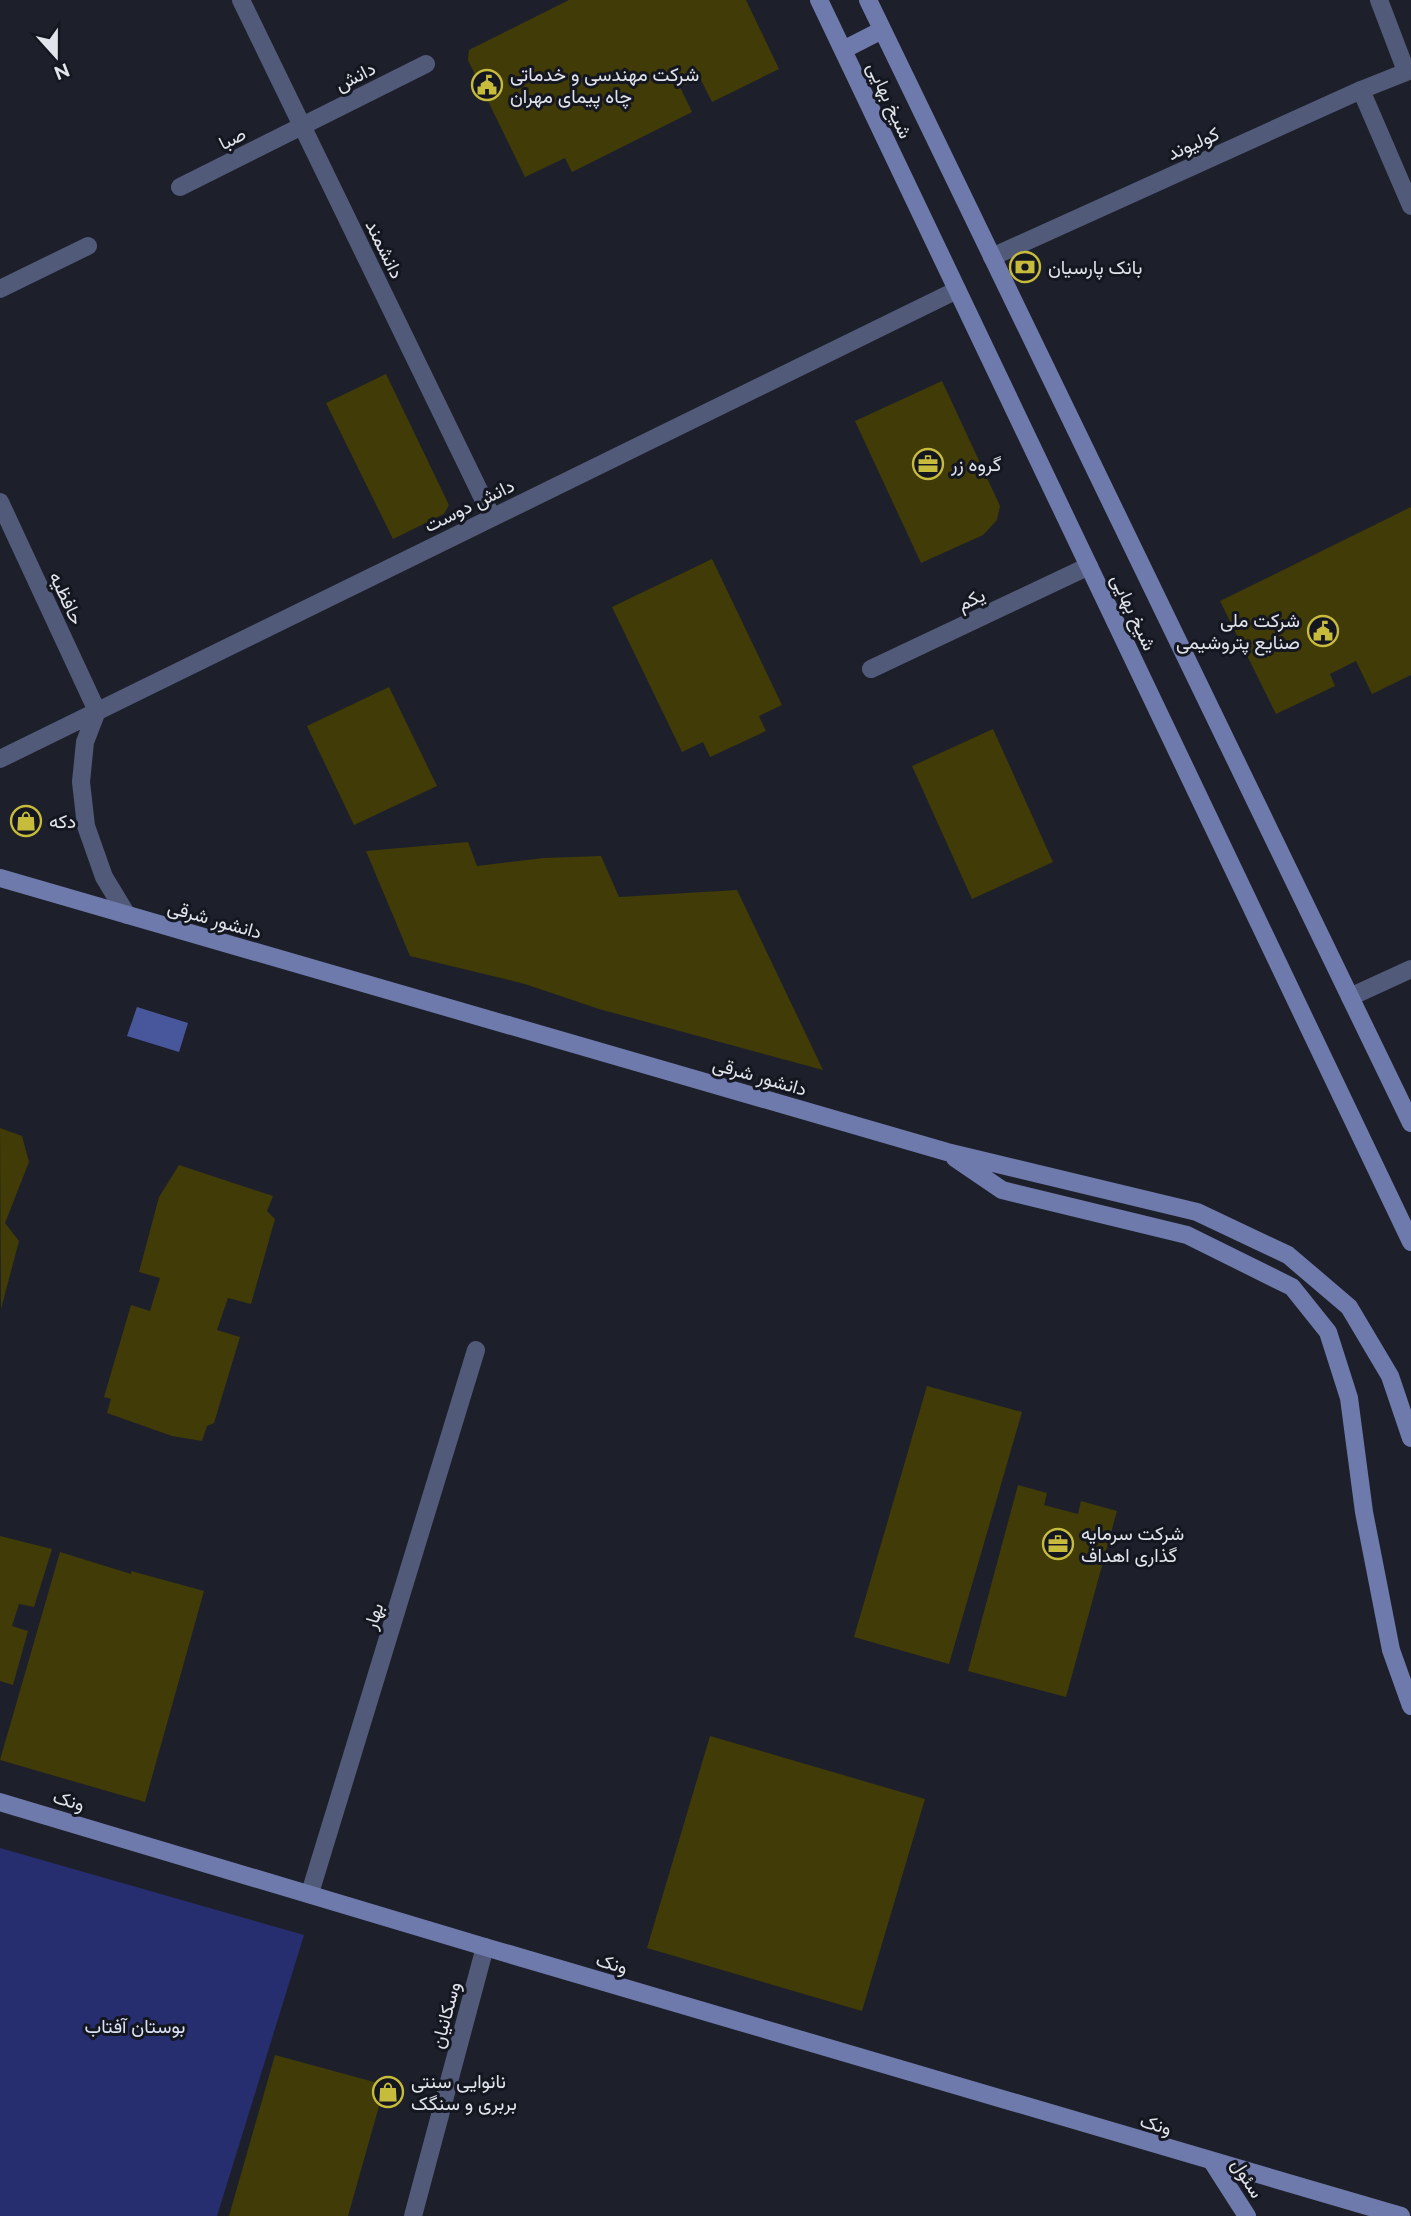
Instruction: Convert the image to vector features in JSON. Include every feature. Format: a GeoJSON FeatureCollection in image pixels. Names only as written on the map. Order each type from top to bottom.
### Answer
{"type":"FeatureCollection","features":[{"type":"Feature","properties":{"kind":"main road","name":"شیخ بهایی"},"geometry":{"type":"LineString","coordinates":[[819,0],[1411,1242]]}},
{"type":"Feature","properties":{"kind":"main road","name":"شیخ بهایی"},"geometry":{"type":"LineString","coordinates":[[868,0],[1411,1123]]}},
{"type":"Feature","properties":{"kind":"main road"},"geometry":{"type":"LineString","coordinates":[[843,50],[883,30]]}},
{"type":"Feature","properties":{"kind":"main road","name":"دانشور شرقی"},"geometry":{"type":"LineString","coordinates":[[0,878],[947,1152],[1197,1212],[1288,1255],[1349,1307],[1390,1376],[1411,1438]]}},
{"type":"Feature","properties":{"kind":"main road"},"geometry":{"type":"LineString","coordinates":[[947,1152],[1002,1190],[1186,1235],[1292,1287],[1328,1332],[1349,1398],[1364,1512],[1391,1650],[1411,1706]]}},
{"type":"Feature","properties":{"kind":"main road","name":"ونک"},"geometry":{"type":"LineString","coordinates":[[0,1802],[1213,2163],[1401,2216]]}},
{"type":"Feature","properties":{"kind":"main road","name":"سئول"},"geometry":{"type":"LineString","coordinates":[[1213,2163],[1247,2216]]}},
{"type":"Feature","properties":{"kind":"street","name":"دانشمند"},"geometry":{"type":"LineString","coordinates":[[241,0],[492,517]]}},
{"type":"Feature","properties":{"kind":"street"},"geometry":{"type":"LineString","coordinates":[[1379,0],[1408,71]]}},
{"type":"Feature","properties":{"kind":"street","name":"دانش"},"geometry":{"type":"LineString","coordinates":[[302,126],[426,64]]}},
{"type":"Feature","properties":{"kind":"street","name":"کولیوند"},"geometry":{"type":"LineString","coordinates":[[992,257],[1408,71]]}},
{"type":"Feature","properties":{"kind":"street"},"geometry":{"type":"LineString","coordinates":[[1361,90],[1411,206]]}},
{"type":"Feature","properties":{"kind":"street","name":"صبا"},"geometry":{"type":"LineString","coordinates":[[180,187],[302,126]]}},
{"type":"Feature","properties":{"kind":"street"},"geometry":{"type":"LineString","coordinates":[[0,289],[88,246]]}},
{"type":"Feature","properties":{"kind":"street","name":"دانش دوست"},"geometry":{"type":"LineString","coordinates":[[0,759],[957,289]]}},
{"type":"Feature","properties":{"kind":"street","name":"حافظیه"},"geometry":{"type":"LineString","coordinates":[[0,502],[97,711]]}},
{"type":"Feature","properties":{"kind":"street","name":"یکم"},"geometry":{"type":"LineString","coordinates":[[871,669],[1089,566]]}},
{"type":"Feature","properties":{"kind":"street"},"geometry":{"type":"LineString","coordinates":[[97,711],[85,742],[81,782],[86,826],[104,877],[127,915]]}},
{"type":"Feature","properties":{"kind":"street"},"geometry":{"type":"LineString","coordinates":[[1350,997],[1411,969]]}},
{"type":"Feature","properties":{"kind":"street","name":"بهار"},"geometry":{"type":"LineString","coordinates":[[310,1893],[476,1350]]}},
{"type":"Feature","properties":{"kind":"street","name":"وسکانیان"},"geometry":{"type":"LineString","coordinates":[[413,2216],[485,1947]]}},
{"type":"Feature","properties":{"kind":"green space","name":"بوستان آفتاب"},"geometry":{"type":"Polygon","coordinates":[[[0,1848],[304,1935],[217,2216],[0,2216],[0,1848]]]}},
{"type":"Feature","properties":{"kind":"water"},"geometry":{"type":"Polygon","coordinates":[[[137,1007],[188,1023],[179,1052],[127,1036],[137,1007]]]}},
{"type":"Feature","properties":{"kind":"building"},"geometry":{"type":"Polygon","coordinates":[[[569,0],[746,0],[779,69],[712,102],[700,78],[680,87],[692,112],[572,172],[565,158],[525,177],[468,60],[469,50],[569,0]]]}},
{"type":"Feature","properties":{"kind":"building"},"geometry":{"type":"Polygon","coordinates":[[[386,374],[449,505],[444,514],[393,539],[326,403],[386,374]]]}},
{"type":"Feature","properties":{"kind":"building","name":"گروه زر"},"geometry":{"type":"Polygon","coordinates":[[[942,381],[1000,506],[997,520],[983,535],[921,563],[855,421],[942,381]]]}},
{"type":"Feature","properties":{"kind":"building","name":"شرکت ملی صنایع پتروشیمی"},"geometry":{"type":"Polygon","coordinates":[[[1411,507],[1411,675],[1372,694],[1356,661],[1330,674],[1335,686],[1276,714],[1220,601],[1411,507]]]}},
{"type":"Feature","properties":{"kind":"building"},"geometry":{"type":"Polygon","coordinates":[[[712,559],[782,705],[759,716],[766,731],[710,757],[703,742],[682,752],[612,607],[712,559]]]}},
{"type":"Feature","properties":{"kind":"building"},"geometry":{"type":"Polygon","coordinates":[[[389,687],[437,786],[354,825],[307,726],[389,687]]]}},
{"type":"Feature","properties":{"kind":"building"},"geometry":{"type":"Polygon","coordinates":[[[993,729],[1053,862],[972,899],[912,766],[993,729]]]}},
{"type":"Feature","properties":{"kind":"building"},"geometry":{"type":"Polygon","coordinates":[[[468,842],[477,866],[544,858],[601,856],[619,897],[737,890],[823,1070],[599,1009],[525,984],[410,956],[366,851],[468,842]]]}},
{"type":"Feature","properties":{"kind":"building"},"geometry":{"type":"Polygon","coordinates":[[[0,1128],[22,1136],[29,1162],[5,1223],[19,1241],[1,1309],[0,1128]]]}},
{"type":"Feature","properties":{"kind":"building"},"geometry":{"type":"Polygon","coordinates":[[[179,1165],[273,1196],[267,1211],[275,1219],[251,1304],[228,1298],[217,1330],[240,1337],[214,1423],[207,1426],[202,1441],[172,1436],[107,1413],[111,1399],[104,1397],[131,1305],[150,1311],[160,1278],[139,1272],[159,1197],[179,1165]]]}},
{"type":"Feature","properties":{"kind":"building"},"geometry":{"type":"Polygon","coordinates":[[[927,1386],[1022,1412],[949,1664],[854,1637],[927,1386]]]}},
{"type":"Feature","properties":{"kind":"building"},"geometry":{"type":"Polygon","coordinates":[[[1018,1485],[1047,1493],[1044,1505],[1078,1514],[1081,1501],[1117,1511],[1066,1697],[968,1671],[1018,1485]]]}},
{"type":"Feature","properties":{"kind":"building"},"geometry":{"type":"Polygon","coordinates":[[[0,1536],[52,1549],[34,1607],[19,1604],[12,1626],[28,1631],[13,1685],[0,1681],[0,1536]]]}},
{"type":"Feature","properties":{"kind":"building"},"geometry":{"type":"Polygon","coordinates":[[[60,1552],[131,1574],[131,1571],[204,1591],[145,1802],[0,1760],[60,1552]]]}},
{"type":"Feature","properties":{"kind":"building"},"geometry":{"type":"Polygon","coordinates":[[[710,1736],[925,1799],[862,2011],[647,1948],[710,1736]]]}},
{"type":"Feature","properties":{"kind":"building"},"geometry":{"type":"Polygon","coordinates":[[[275,2055],[385,2085],[348,2216],[229,2216],[275,2055]]]}},
{"type":"Feature","properties":{"kind":"place","name":"شرکت مهندسی و خدماتی چاه پیمای مهران"},"geometry":{"type":"Point","coordinates":[487,85]}},
{"type":"Feature","properties":{"kind":"place","name":"بانک پارسیان"},"geometry":{"type":"Point","coordinates":[1025,267]}},
{"type":"Feature","properties":{"kind":"place","name":"گروه زر"},"geometry":{"type":"Point","coordinates":[928,464]}},
{"type":"Feature","properties":{"kind":"place","name":"شرکت ملی صنایع پتروشیمی"},"geometry":{"type":"Point","coordinates":[1323,631]}},
{"type":"Feature","properties":{"kind":"place","name":"دکه"},"geometry":{"type":"Point","coordinates":[26,821]}},
{"type":"Feature","properties":{"kind":"place","name":"شرکت سرمایه گذاری اهداف"},"geometry":{"type":"Point","coordinates":[1058,1544]}},
{"type":"Feature","properties":{"kind":"place","name":"نانوایی سنتی بربری و سنگک"},"geometry":{"type":"Point","coordinates":[388,2092]}}]}
